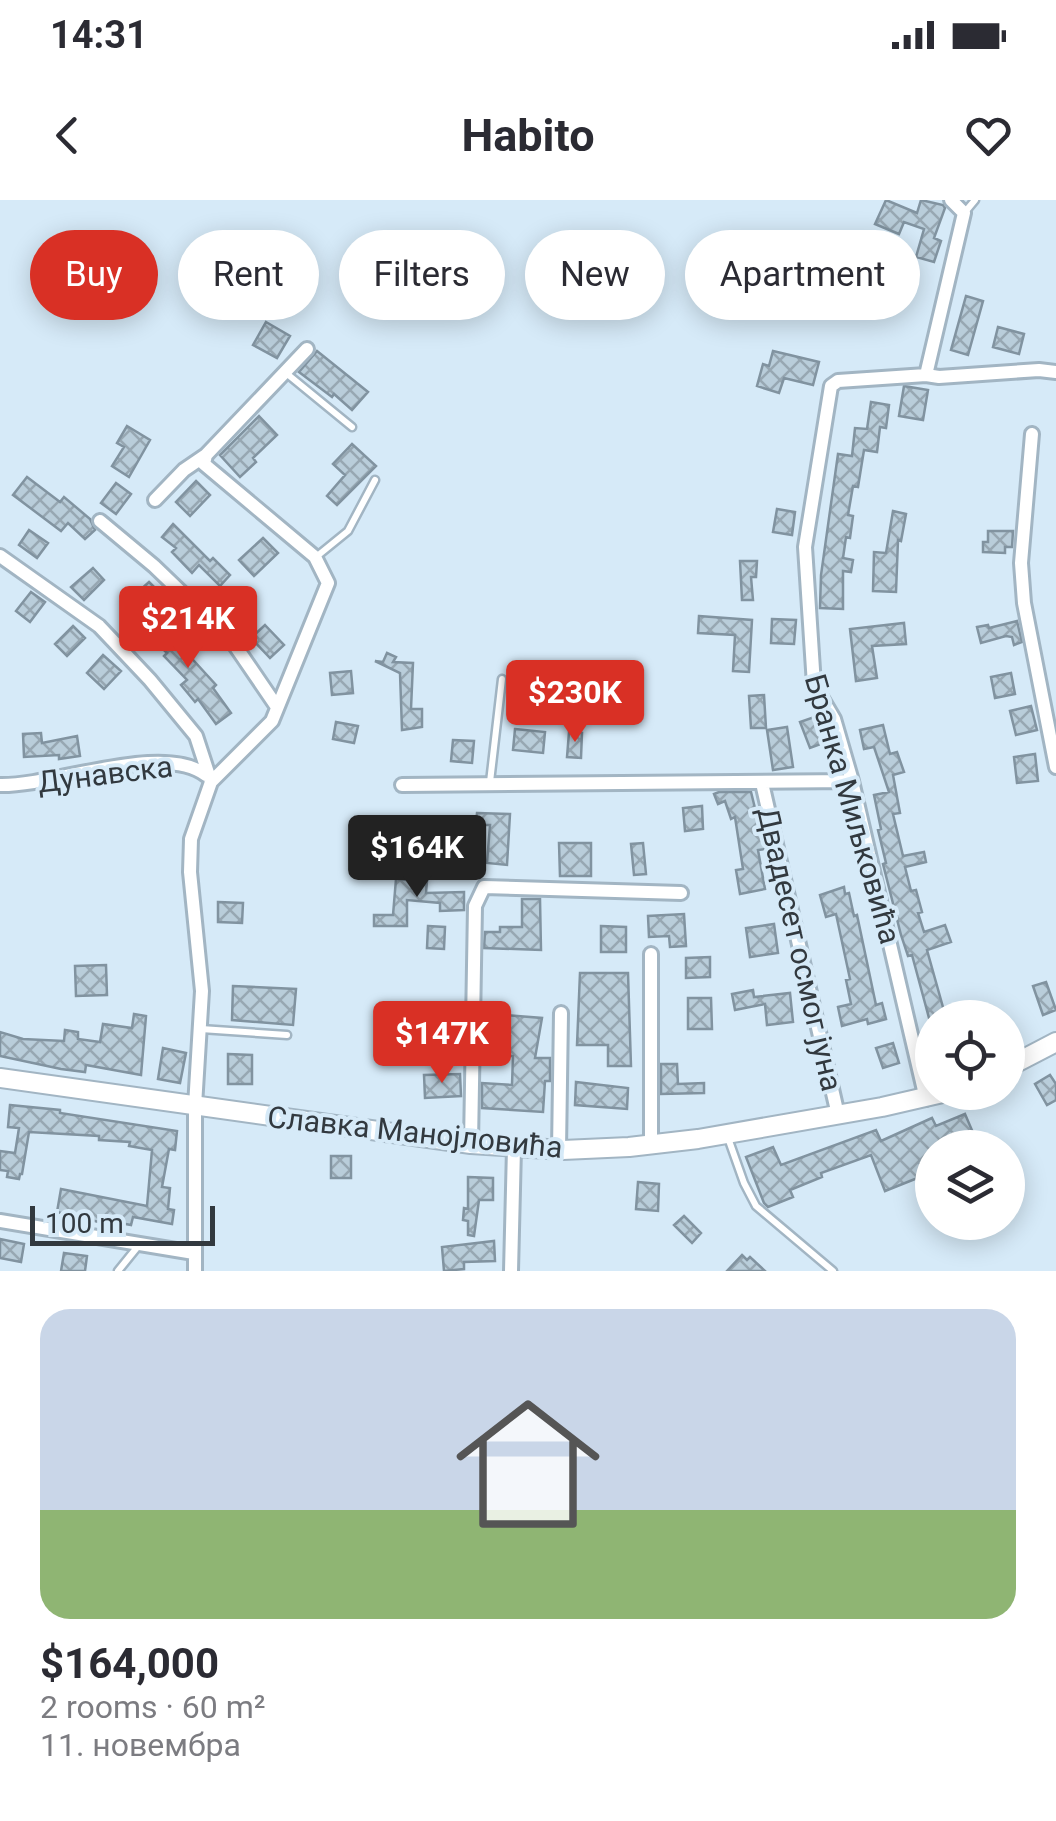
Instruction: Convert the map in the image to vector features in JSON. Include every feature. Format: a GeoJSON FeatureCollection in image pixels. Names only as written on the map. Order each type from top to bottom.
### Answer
{"type":"FeatureCollection","features":[{"type":"Feature","properties":{"kind":"main road"},"geometry":{"type":"LineString","coordinates":[[1025,1058],[1056,1042]]}},
{"type":"Feature","properties":{"kind":"main road","name":"Славка Манојловића"},"geometry":{"type":"LineString","coordinates":[[0,1078],[471,1144],[558,1150],[651,1145],[915,1101]]}},
{"type":"Feature","properties":{"kind":"street"},"geometry":{"type":"LineString","coordinates":[[926,375],[964,213],[951,200]]}},
{"type":"Feature","properties":{"kind":"street"},"geometry":{"type":"LineString","coordinates":[[154,500],[184,470],[206,456],[307,349]]}},
{"type":"Feature","properties":{"kind":"street","name":"Бранка Миљковића"},"geometry":{"type":"LineString","coordinates":[[915,1052],[852,781],[834,719],[814,685],[805,547],[830,386],[838,381],[926,375],[1056,372]]}},
{"type":"Feature","properties":{"kind":"street"},"geometry":{"type":"LineString","coordinates":[[1032,434],[1021,563],[1024,603],[1056,767]]}},
{"type":"Feature","properties":{"kind":"street"},"geometry":{"type":"LineString","coordinates":[[206,456],[205,468],[315,557],[328,582],[272,721],[208,779]]}},
{"type":"Feature","properties":{"kind":"street"},"geometry":{"type":"LineString","coordinates":[[100,521],[154,566],[232,641],[276,707]]}},
{"type":"Feature","properties":{"kind":"street"},"geometry":{"type":"LineString","coordinates":[[0,556],[99,626],[150,680],[196,736],[208,779],[191,839],[190,872],[202,990],[195,1106],[195,1271]]}},
{"type":"Feature","properties":{"kind":"street","name":"Дунавска"},"geometry":{"type":"LineString","coordinates":[[0,784],[72,777],[128,764],[184,762],[208,779]]}},
{"type":"Feature","properties":{"kind":"street"},"geometry":{"type":"LineString","coordinates":[[402,785],[852,781]]}},
{"type":"Feature","properties":{"kind":"street","name":"Двадесет осмог јуна"},"geometry":{"type":"LineString","coordinates":[[762,783],[838,1115]]}},
{"type":"Feature","properties":{"kind":"street"},"geometry":{"type":"LineString","coordinates":[[471,1144],[475,906],[484,887],[680,893]]}},
{"type":"Feature","properties":{"kind":"street"},"geometry":{"type":"LineString","coordinates":[[651,954],[651,1145]]}},
{"type":"Feature","properties":{"kind":"street"},"geometry":{"type":"LineString","coordinates":[[558,1150],[561,1013]]}},
{"type":"Feature","properties":{"kind":"street"},"geometry":{"type":"LineString","coordinates":[[512,1271],[514,1148]]}},
{"type":"Feature","properties":{"kind":"street"},"geometry":{"type":"LineString","coordinates":[[0,1221],[194,1253]]}},
{"type":"Feature","properties":{"kind":"lane"},"geometry":{"type":"LineString","coordinates":[[964,213],[975,200]]}},
{"type":"Feature","properties":{"kind":"lane"},"geometry":{"type":"LineString","coordinates":[[285,372],[352,426]]}},
{"type":"Feature","properties":{"kind":"lane"},"geometry":{"type":"LineString","coordinates":[[315,557],[348,531],[375,480]]}},
{"type":"Feature","properties":{"kind":"lane"},"geometry":{"type":"LineString","coordinates":[[489,786],[502,679]]}},
{"type":"Feature","properties":{"kind":"lane"},"geometry":{"type":"LineString","coordinates":[[200,1029],[287,1035]]}},
{"type":"Feature","properties":{"kind":"lane"},"geometry":{"type":"LineString","coordinates":[[727,1134],[756,1206],[833,1271]]}},
{"type":"Feature","properties":{"kind":"lane"},"geometry":{"type":"LineString","coordinates":[[118,1271],[140,1244]]}},
{"type":"Feature","properties":{"kind":"building"},"geometry":{"type":"Polygon","coordinates":[[[886,200],[917,213],[921,200],[945,208],[934,238],[941,241],[934,262],[920,258],[924,229],[904,222],[901,230],[875,224],[886,200]]]}},
{"type":"Feature","properties":{"kind":"building"},"geometry":{"type":"Polygon","coordinates":[[[966,296],[983,301],[968,355],[951,350],[966,296]]]}},
{"type":"Feature","properties":{"kind":"building"},"geometry":{"type":"Polygon","coordinates":[[[266,322],[290,336],[277,358],[253,345],[266,322]]]}},
{"type":"Feature","properties":{"kind":"building"},"geometry":{"type":"Polygon","coordinates":[[[998,327],[1024,334],[1019,354],[993,347],[998,327]]]}},
{"type":"Feature","properties":{"kind":"building"},"geometry":{"type":"Polygon","coordinates":[[[317,351],[368,392],[352,410],[299,372],[317,351]]]}},
{"type":"Feature","properties":{"kind":"building"},"geometry":{"type":"Polygon","coordinates":[[[773,351],[819,362],[813,385],[784,378],[779,393],[757,386],[763,364],[769,366],[773,351]]]}},
{"type":"Feature","properties":{"kind":"building"},"geometry":{"type":"Polygon","coordinates":[[[904,386],[928,390],[923,420],[899,416],[904,386]]]}},
{"type":"Feature","properties":{"kind":"building"},"geometry":{"type":"Polygon","coordinates":[[[871,402],[889,405],[886,428],[880,427],[877,452],[864,450],[858,487],[853,486],[848,515],[853,516],[850,538],[846,537],[843,558],[853,560],[851,572],[843,571],[843,609],[820,608],[838,454],[852,456],[855,428],[867,429],[871,402]]]}},
{"type":"Feature","properties":{"kind":"building"},"geometry":{"type":"Polygon","coordinates":[[[259,416],[277,435],[240,477],[220,455],[259,416]]]}},
{"type":"Feature","properties":{"kind":"building"},"geometry":{"type":"Polygon","coordinates":[[[127,426],[150,440],[129,477],[112,466],[124,447],[117,443],[127,426]]]}},
{"type":"Feature","properties":{"kind":"building"},"geometry":{"type":"Polygon","coordinates":[[[352,444],[376,466],[337,505],[327,496],[345,475],[333,464],[352,444]]]}},
{"type":"Feature","properties":{"kind":"building"},"geometry":{"type":"Polygon","coordinates":[[[27,477],[60,502],[64,497],[90,519],[95,530],[85,539],[68,523],[61,531],[13,495],[27,477]]]}},
{"type":"Feature","properties":{"kind":"building"},"geometry":{"type":"Polygon","coordinates":[[[196,481],[210,495],[190,516],[176,502],[196,481]]]}},
{"type":"Feature","properties":{"kind":"building"},"geometry":{"type":"Polygon","coordinates":[[[116,483],[131,494],[116,514],[101,503],[116,483]]]}},
{"type":"Feature","properties":{"kind":"building"},"geometry":{"type":"Polygon","coordinates":[[[777,509],[795,512],[792,535],[773,532],[777,509]]]}},
{"type":"Feature","properties":{"kind":"building"},"geometry":{"type":"Polygon","coordinates":[[[893,511],[906,514],[901,541],[898,540],[896,592],[873,591],[874,552],[886,553],[893,511]]]}},
{"type":"Feature","properties":{"kind":"building"},"geometry":{"type":"Polygon","coordinates":[[[173,524],[230,575],[220,586],[199,565],[192,573],[172,552],[176,548],[162,537],[173,524]]]}},
{"type":"Feature","properties":{"kind":"building"},"geometry":{"type":"Polygon","coordinates":[[[29,530],[48,543],[37,558],[19,545],[29,530]]]}},
{"type":"Feature","properties":{"kind":"building"},"geometry":{"type":"Polygon","coordinates":[[[988,531],[1013,531],[1012,547],[1005,547],[1005,553],[983,552],[988,531]]]}},
{"type":"Feature","properties":{"kind":"building"},"geometry":{"type":"Polygon","coordinates":[[[263,538],[278,553],[254,576],[239,560],[263,538]]]}},
{"type":"Feature","properties":{"kind":"building"},"geometry":{"type":"Polygon","coordinates":[[[740,561],[757,561],[756,577],[751,577],[753,600],[742,600],[740,561]]]}},
{"type":"Feature","properties":{"kind":"building"},"geometry":{"type":"Polygon","coordinates":[[[93,568],[104,580],[84,600],[71,587],[93,568]]]}},
{"type":"Feature","properties":{"kind":"building"},"geometry":{"type":"Polygon","coordinates":[[[149,582],[168,601],[158,610],[139,591],[149,582]]]}},
{"type":"Feature","properties":{"kind":"building"},"geometry":{"type":"Polygon","coordinates":[[[31,592],[45,602],[30,622],[16,611],[31,592]]]}},
{"type":"Feature","properties":{"kind":"building"},"geometry":{"type":"Polygon","coordinates":[[[152,615],[216,685],[213,688],[231,713],[216,724],[198,699],[195,702],[181,685],[187,680],[164,656],[167,653],[140,626],[152,615]]]}},
{"type":"Feature","properties":{"kind":"building"},"geometry":{"type":"Polygon","coordinates":[[[699,616],[752,620],[749,672],[733,671],[735,635],[698,633],[699,616]]]}},
{"type":"Feature","properties":{"kind":"building"},"geometry":{"type":"Polygon","coordinates":[[[772,619],[796,620],[794,644],[771,643],[772,619]]]}},
{"type":"Feature","properties":{"kind":"building"},"geometry":{"type":"Polygon","coordinates":[[[1017,621],[1022,642],[1014,645],[1012,637],[1006,636],[981,643],[977,627],[1017,621]]]}},
{"type":"Feature","properties":{"kind":"building"},"geometry":{"type":"Polygon","coordinates":[[[904,623],[906,644],[872,646],[877,678],[856,681],[850,629],[904,623]]]}},
{"type":"Feature","properties":{"kind":"building"},"geometry":{"type":"Polygon","coordinates":[[[265,625],[284,645],[270,658],[251,638],[265,625]]]}},
{"type":"Feature","properties":{"kind":"building"},"geometry":{"type":"Polygon","coordinates":[[[73,626],[85,638],[67,656],[55,644],[73,626]]]}},
{"type":"Feature","properties":{"kind":"building"},"geometry":{"type":"Polygon","coordinates":[[[387,653],[396,657],[393,662],[413,663],[411,709],[422,709],[422,727],[402,730],[400,673],[375,661],[383,662],[387,653]]]}},
{"type":"Feature","properties":{"kind":"building"},"geometry":{"type":"Polygon","coordinates":[[[103,655],[121,671],[104,689],[87,673],[103,655]]]}},
{"type":"Feature","properties":{"kind":"building"},"geometry":{"type":"Polygon","coordinates":[[[351,671],[353,693],[332,695],[330,673],[351,671]]]}},
{"type":"Feature","properties":{"kind":"building"},"geometry":{"type":"Polygon","coordinates":[[[1011,673],[1015,694],[995,698],[991,677],[1011,673]]]}},
{"type":"Feature","properties":{"kind":"building"},"geometry":{"type":"Polygon","coordinates":[[[764,695],[766,728],[751,728],[749,696],[764,695]]]}},
{"type":"Feature","properties":{"kind":"building"},"geometry":{"type":"Polygon","coordinates":[[[547,701],[568,705],[566,720],[544,716],[547,701]]]}},
{"type":"Feature","properties":{"kind":"building"},"geometry":{"type":"Polygon","coordinates":[[[1031,706],[1037,730],[1016,735],[1010,711],[1031,706]]]}},
{"type":"Feature","properties":{"kind":"building"},"geometry":{"type":"Polygon","coordinates":[[[820,715],[829,741],[810,748],[800,722],[820,715]]]}},
{"type":"Feature","properties":{"kind":"building"},"geometry":{"type":"Polygon","coordinates":[[[336,722],[358,726],[354,743],[333,739],[336,722]]]}},
{"type":"Feature","properties":{"kind":"building"},"geometry":{"type":"Polygon","coordinates":[[[883,725],[890,754],[897,752],[904,772],[893,775],[900,813],[893,814],[903,856],[924,852],[926,862],[905,867],[911,891],[916,890],[924,932],[945,925],[951,942],[927,950],[941,1000],[924,1000],[912,955],[908,956],[901,935],[883,864],[886,863],[874,795],[889,792],[874,747],[864,749],[860,730],[883,725]]]}},
{"type":"Feature","properties":{"kind":"building"},"geometry":{"type":"Polygon","coordinates":[[[787,727],[793,767],[773,770],[767,730],[787,727]]]}},
{"type":"Feature","properties":{"kind":"building"},"geometry":{"type":"Polygon","coordinates":[[[515,729],[545,732],[543,753],[513,750],[515,729]]]}},
{"type":"Feature","properties":{"kind":"building"},"geometry":{"type":"Polygon","coordinates":[[[569,732],[582,733],[581,758],[567,757],[569,732]]]}},
{"type":"Feature","properties":{"kind":"building"},"geometry":{"type":"Polygon","coordinates":[[[41,733],[42,743],[77,736],[80,756],[24,757],[23,734],[41,733]]]}},
{"type":"Feature","properties":{"kind":"building"},"geometry":{"type":"Polygon","coordinates":[[[453,740],[474,741],[472,763],[451,761],[453,740]]]}},
{"type":"Feature","properties":{"kind":"building"},"geometry":{"type":"Polygon","coordinates":[[[1035,754],[1038,781],[1017,783],[1014,757],[1035,754]]]}},
{"type":"Feature","properties":{"kind":"building"},"geometry":{"type":"Polygon","coordinates":[[[751,792],[765,849],[758,850],[765,889],[740,894],[736,870],[743,869],[735,817],[731,819],[725,801],[718,804],[714,794],[751,792]]]}},
{"type":"Feature","properties":{"kind":"building"},"geometry":{"type":"Polygon","coordinates":[[[702,806],[703,829],[685,831],[683,808],[702,806]]]}},
{"type":"Feature","properties":{"kind":"building"},"geometry":{"type":"Polygon","coordinates":[[[477,813],[510,814],[507,865],[487,863],[490,825],[476,825],[477,813]]]}},
{"type":"Feature","properties":{"kind":"building"},"geometry":{"type":"Polygon","coordinates":[[[559,843],[591,843],[591,876],[560,876],[559,843]]]}},
{"type":"Feature","properties":{"kind":"building"},"geometry":{"type":"Polygon","coordinates":[[[643,843],[646,874],[634,875],[631,844],[643,843]]]}},
{"type":"Feature","properties":{"kind":"building"},"geometry":{"type":"Polygon","coordinates":[[[408,872],[422,873],[421,880],[427,881],[426,893],[464,892],[464,910],[440,911],[440,903],[407,900],[407,926],[374,926],[374,915],[393,915],[396,879],[407,880],[408,872]]]}},
{"type":"Feature","properties":{"kind":"building"},"geometry":{"type":"Polygon","coordinates":[[[844,887],[854,916],[857,915],[876,1005],[882,1003],[886,1019],[868,1024],[867,1019],[842,1026],[838,1007],[851,1004],[846,980],[850,979],[836,914],[826,917],[820,895],[844,887]]]}},
{"type":"Feature","properties":{"kind":"building"},"geometry":{"type":"Polygon","coordinates":[[[522,899],[540,899],[541,950],[484,948],[485,932],[522,927],[522,899]]]}},
{"type":"Feature","properties":{"kind":"building"},"geometry":{"type":"Polygon","coordinates":[[[218,902],[243,903],[242,923],[218,922],[218,902]]]}},
{"type":"Feature","properties":{"kind":"building"},"geometry":{"type":"Polygon","coordinates":[[[684,914],[686,946],[670,947],[669,936],[649,937],[648,916],[684,914]]]}},
{"type":"Feature","properties":{"kind":"building"},"geometry":{"type":"Polygon","coordinates":[[[774,924],[778,953],[750,957],[746,928],[774,924]]]}},
{"type":"Feature","properties":{"kind":"building"},"geometry":{"type":"Polygon","coordinates":[[[428,926],[445,927],[444,949],[427,948],[428,926]]]}},
{"type":"Feature","properties":{"kind":"building"},"geometry":{"type":"Polygon","coordinates":[[[601,926],[626,927],[626,952],[601,952],[601,926]]]}},
{"type":"Feature","properties":{"kind":"building"},"geometry":{"type":"Polygon","coordinates":[[[710,957],[710,977],[686,978],[686,958],[710,957]]]}},
{"type":"Feature","properties":{"kind":"building"},"geometry":{"type":"Polygon","coordinates":[[[106,965],[107,995],[76,996],[75,966],[106,965]]]}},
{"type":"Feature","properties":{"kind":"building"},"geometry":{"type":"Polygon","coordinates":[[[580,973],[628,973],[631,1066],[608,1066],[608,1045],[577,1045],[580,973]]]}},
{"type":"Feature","properties":{"kind":"building"},"geometry":{"type":"Polygon","coordinates":[[[1046,982],[1056,1010],[1043,1015],[1033,986],[1046,982]]]}},
{"type":"Feature","properties":{"kind":"building"},"geometry":{"type":"Polygon","coordinates":[[[233,986],[296,989],[293,1025],[232,1020],[233,986]]]}},
{"type":"Feature","properties":{"kind":"building"},"geometry":{"type":"Polygon","coordinates":[[[753,990],[754,997],[790,993],[793,1022],[767,1025],[765,1004],[735,1010],[732,994],[753,990]]]}},
{"type":"Feature","properties":{"kind":"building"},"geometry":{"type":"Polygon","coordinates":[[[688,998],[711,998],[712,1029],[688,1029],[688,998]]]}},
{"type":"Feature","properties":{"kind":"building"},"geometry":{"type":"Polygon","coordinates":[[[134,1014],[146,1016],[141,1075],[86,1065],[85,1072],[61,1069],[0,1056],[0,1032],[23,1039],[64,1041],[65,1030],[78,1032],[78,1039],[100,1042],[103,1024],[132,1028],[134,1014]]]}},
{"type":"Feature","properties":{"kind":"building"},"geometry":{"type":"Polygon","coordinates":[[[506,1015],[542,1018],[535,1058],[550,1058],[543,1112],[482,1108],[482,1083],[512,1085],[513,1056],[509,1056],[510,1036],[505,1035],[506,1015]]]}},
{"type":"Feature","properties":{"kind":"building"},"geometry":{"type":"Polygon","coordinates":[[[893,1043],[899,1063],[883,1068],[876,1048],[893,1043]]]}},
{"type":"Feature","properties":{"kind":"building"},"geometry":{"type":"Polygon","coordinates":[[[163,1048],[186,1053],[180,1083],[158,1079],[163,1048]]]}},
{"type":"Feature","properties":{"kind":"building"},"geometry":{"type":"Polygon","coordinates":[[[228,1054],[252,1055],[252,1084],[228,1084],[228,1054]]]}},
{"type":"Feature","properties":{"kind":"building"},"geometry":{"type":"Polygon","coordinates":[[[661,1064],[677,1064],[678,1084],[704,1083],[704,1093],[661,1094],[661,1064]]]}},
{"type":"Feature","properties":{"kind":"building"},"geometry":{"type":"Polygon","coordinates":[[[460,1074],[461,1096],[425,1098],[424,1075],[460,1074]]]}},
{"type":"Feature","properties":{"kind":"building"},"geometry":{"type":"Polygon","coordinates":[[[1050,1075],[1056,1084],[1056,1100],[1047,1105],[1035,1084],[1050,1075]]]}},
{"type":"Feature","properties":{"kind":"building"},"geometry":{"type":"Polygon","coordinates":[[[576,1082],[628,1088],[627,1109],[575,1105],[576,1082]]]}},
{"type":"Feature","properties":{"kind":"building"},"geometry":{"type":"Polygon","coordinates":[[[10,1105],[177,1131],[175,1150],[169,1149],[162,1187],[170,1188],[168,1209],[174,1210],[172,1224],[133,1217],[131,1225],[104,1220],[103,1223],[57,1212],[61,1189],[147,1206],[152,1150],[129,1146],[130,1142],[29,1132],[22,1174],[19,1179],[7,1177],[8,1171],[0,1170],[0,1151],[15,1153],[19,1128],[8,1127],[10,1105]]]}},
{"type":"Feature","properties":{"kind":"building"},"geometry":{"type":"Polygon","coordinates":[[[965,1114],[972,1130],[915,1130],[915,1179],[885,1191],[871,1155],[821,1173],[822,1177],[790,1190],[793,1197],[768,1207],[746,1157],[773,1147],[781,1165],[876,1130],[881,1141],[932,1118],[936,1126],[965,1114]]]}},
{"type":"Feature","properties":{"kind":"building"},"geometry":{"type":"Polygon","coordinates":[[[331,1156],[351,1156],[351,1178],[331,1178],[331,1156]]]}},
{"type":"Feature","properties":{"kind":"building"},"geometry":{"type":"Polygon","coordinates":[[[468,1177],[493,1178],[493,1200],[479,1200],[474,1236],[468,1235],[468,1221],[463,1220],[464,1208],[468,1209],[468,1177]]]}},
{"type":"Feature","properties":{"kind":"building"},"geometry":{"type":"Polygon","coordinates":[[[638,1182],[659,1184],[658,1211],[636,1209],[638,1182]]]}},
{"type":"Feature","properties":{"kind":"building"},"geometry":{"type":"Polygon","coordinates":[[[684,1216],[701,1233],[692,1243],[674,1225],[684,1216]]]}},
{"type":"Feature","properties":{"kind":"building"},"geometry":{"type":"Polygon","coordinates":[[[0,1239],[24,1244],[21,1262],[0,1258],[0,1239]]]}},
{"type":"Feature","properties":{"kind":"building"},"geometry":{"type":"Polygon","coordinates":[[[494,1241],[495,1261],[464,1262],[464,1269],[444,1271],[442,1247],[494,1241]]]}},
{"type":"Feature","properties":{"kind":"building"},"geometry":{"type":"Polygon","coordinates":[[[64,1253],[87,1256],[85,1271],[61,1271],[64,1253]]]}},
{"type":"Feature","properties":{"kind":"building"},"geometry":{"type":"Polygon","coordinates":[[[742,1255],[747,1260],[750,1257],[765,1271],[727,1271],[742,1255]]]}}]}
